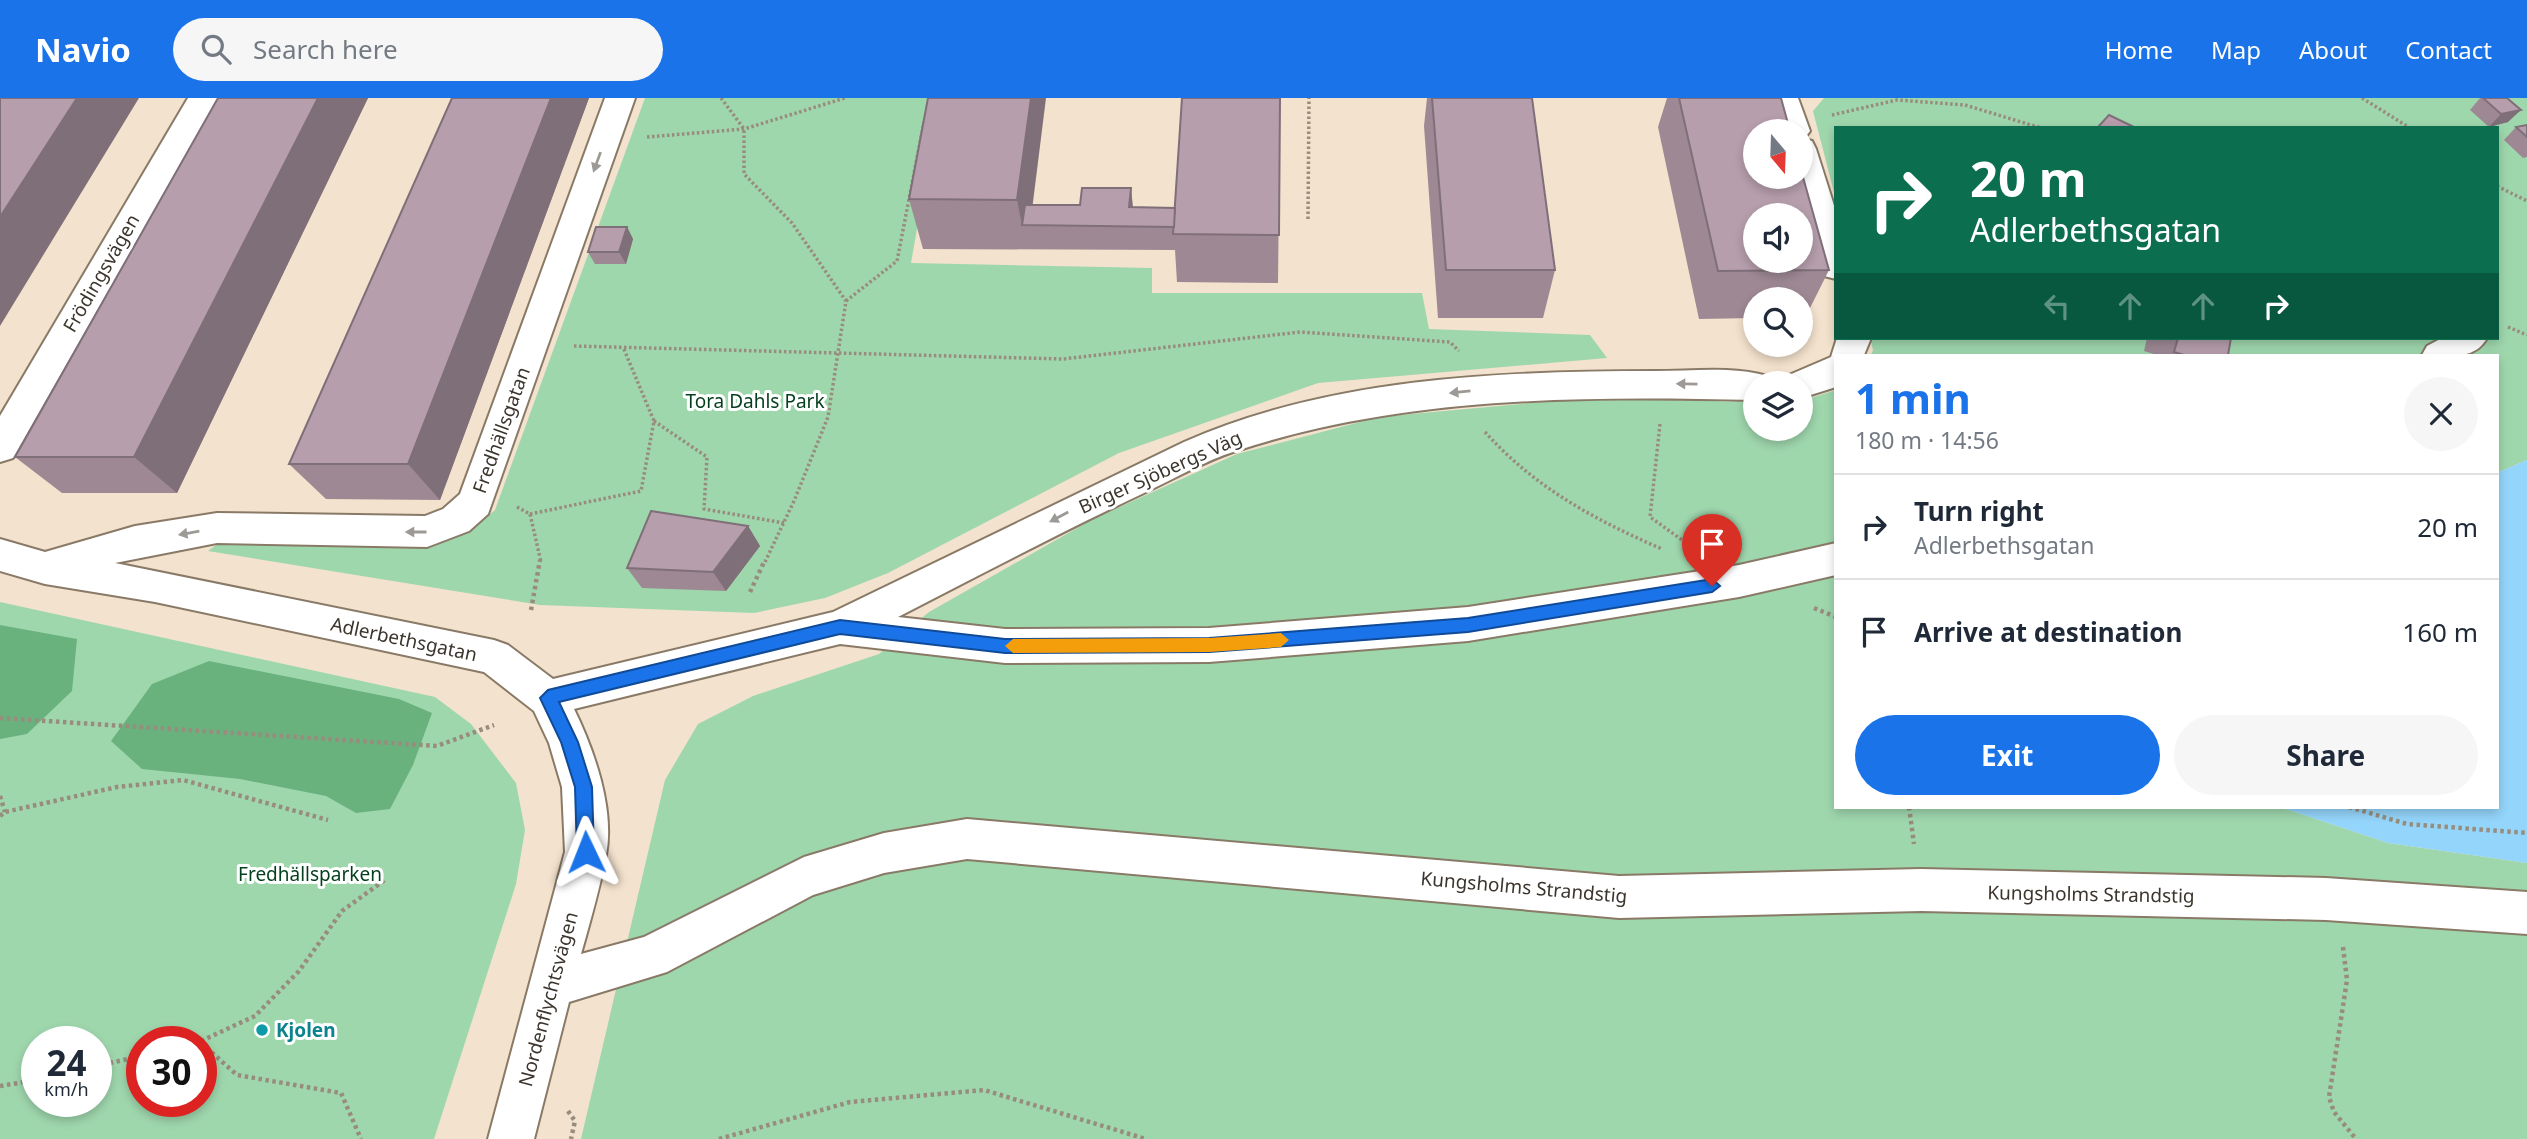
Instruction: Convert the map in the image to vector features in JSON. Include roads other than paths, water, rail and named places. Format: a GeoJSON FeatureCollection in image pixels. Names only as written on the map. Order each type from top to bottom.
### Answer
{"type":"FeatureCollection","features":[{"type":"Feature","properties":{"kind":"street","name":"Frödingsvägen"},"geometry":{"type":"LineString","coordinates":[[0,448],[203,98]]}},
{"type":"Feature","properties":{"kind":"street","name":"Fredhällsgatan"},"geometry":{"type":"LineString","coordinates":[[45,568],[135,542],[217,528],[427,532],[456,520],[475,503],[620,98]]}},
{"type":"Feature","properties":{"kind":"street"},"geometry":{"type":"LineString","coordinates":[[1812,189],[1834,260]]}},
{"type":"Feature","properties":{"kind":"street"},"geometry":{"type":"LineString","coordinates":[[2441,354],[2466,340]]}},
{"type":"Feature","properties":{"kind":"street"},"geometry":{"type":"LineString","coordinates":[[1813,381],[1834,370]]}},
{"type":"Feature","properties":{"kind":"street","name":"Birger Sjöbergs Väg"},"geometry":{"type":"LineString","coordinates":[[840,627],[954,573],[1076,508],[1228,439],[1329,411],[1474,390],[1664,384],[1743,386]]}},
{"type":"Feature","properties":{"kind":"street","name":"Adlerbethsgatan"},"geometry":{"type":"LineString","coordinates":[[0,555],[45,568],[155,586],[494,657],[548,698]]}},
{"type":"Feature","properties":{"kind":"street"},"geometry":{"type":"LineString","coordinates":[[548,698],[840,627],[1005,646],[1209,645],[1468,625],[1739,581],[1834,559]]}},
{"type":"Feature","properties":{"kind":"street","name":"Nordenflychtsvägen"},"geometry":{"type":"LineString","coordinates":[[511,1139],[586,852],[583,787],[569,742],[548,698]]}},
{"type":"Feature","properties":{"kind":"street","name":"Kungsholms Strandstig"},"geometry":{"type":"LineString","coordinates":[[551,985],[650,957],[804,877],[884,853],[967,839],[1619,897],[1921,890],[2326,899],[2527,913]]}},
{"type":"Feature","properties":{"kind":"water"},"geometry":{"type":"Polygon","coordinates":[[[2527,460],[2527,863],[2388,843],[2286,809],[2499,809],[2499,472],[2527,460]]]}},
{"type":"Feature","properties":{"kind":"place","name":"Kjolen"},"geometry":{"type":"Point","coordinates":[262,1030]}},
{"type":"Feature","properties":{"kind":"park label","name":"Tora Dahls Park"},"geometry":{"type":"Point","coordinates":[755,401]}},
{"type":"Feature","properties":{"kind":"park label","name":"Fredhällsparken"},"geometry":{"type":"Point","coordinates":[310,874]}}]}
